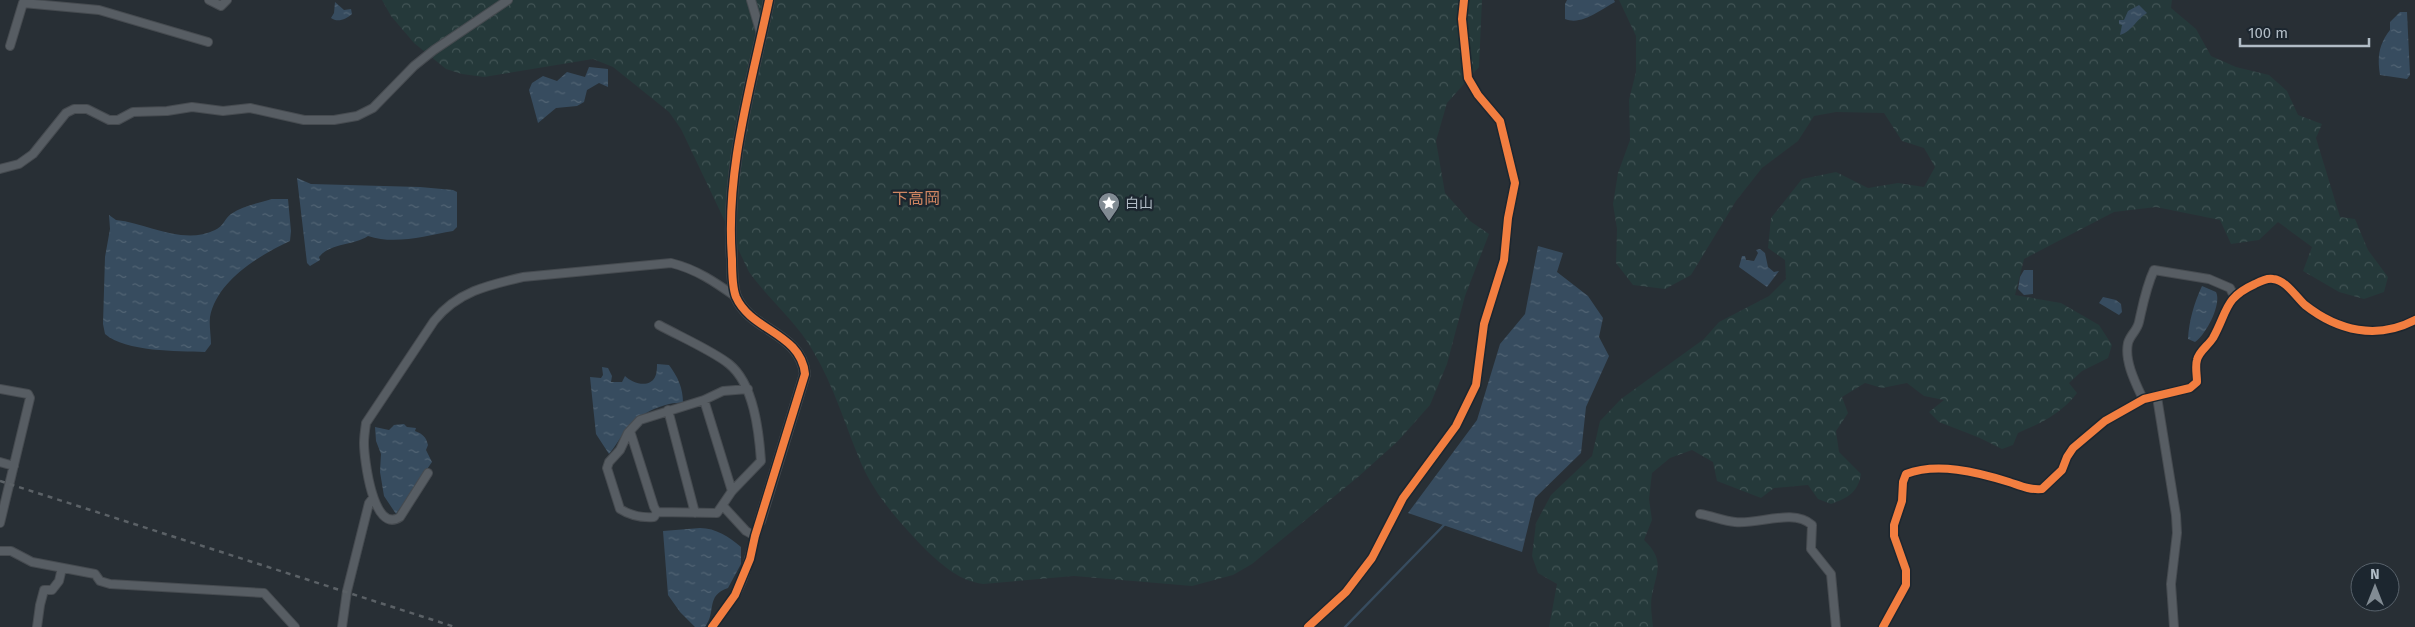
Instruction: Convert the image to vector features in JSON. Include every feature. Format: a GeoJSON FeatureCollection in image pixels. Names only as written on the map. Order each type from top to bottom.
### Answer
{"type":"FeatureCollection","features":[{"type":"Feature","properties":{"kind":"street"},"geometry":{"type":"LineString","coordinates":[[209,0],[221,6],[227,0]]}},
{"type":"Feature","properties":{"kind":"street"},"geometry":{"type":"LineString","coordinates":[[0,169],[19,164],[33,154],[66,113],[74,109],[87,109],[109,120],[118,120],[132,112],[167,111],[192,107],[223,111],[250,108],[304,120],[334,120],[357,116],[373,108],[414,66],[434,50],[508,0]]}},
{"type":"Feature","properties":{"kind":"street"},"geometry":{"type":"LineString","coordinates":[[752,0],[762,35]]}},
{"type":"Feature","properties":{"kind":"street"},"geometry":{"type":"LineString","coordinates":[[736,297],[729,225],[730,196],[738,139],[769,0]]}},
{"type":"Feature","properties":{"kind":"street"},"geometry":{"type":"LineString","coordinates":[[1308,627],[1346,592],[1372,558],[1403,498],[1456,426],[1476,385],[1484,324],[1504,260],[1508,218],[1515,183],[1500,121],[1478,96],[1468,78],[1462,19],[1464,0]]}},
{"type":"Feature","properties":{"kind":"street"},"geometry":{"type":"LineString","coordinates":[[10,46],[22,2],[48,2],[99,10],[208,42]]}},
{"type":"Feature","properties":{"kind":"street"},"geometry":{"type":"LineString","coordinates":[[428,473],[400,517],[396,520],[389,519],[384,515],[373,498],[364,442],[366,423],[434,321],[456,299],[506,281],[523,278],[671,263],[687,267],[707,277],[736,297],[749,314],[798,351],[804,361],[805,374],[754,536],[750,559],[735,595],[712,627]]}},
{"type":"Feature","properties":{"kind":"street"},"geometry":{"type":"LineString","coordinates":[[2143,399],[2134,380],[2128,341],[2138,329],[2147,285],[2154,270],[2208,279],[2230,288],[2234,296]]}},
{"type":"Feature","properties":{"kind":"street"},"geometry":{"type":"LineString","coordinates":[[1883,627],[1906,585],[1906,570],[1894,536],[1894,525],[1902,501],[1903,482],[1906,474],[1918,469],[1942,468],[2001,480],[2030,490],[2042,489],[2062,470],[2067,457],[2074,448],[2105,421],[2143,399],[2190,388],[2197,382],[2197,359],[2212,340],[2227,305],[2234,296],[2265,279],[2275,279],[2285,284],[2305,304],[2334,324],[2356,330],[2384,331],[2415,320]]}},
{"type":"Feature","properties":{"kind":"street"},"geometry":{"type":"LineString","coordinates":[[630,431],[654,508],[658,512],[717,513],[724,506],[732,491],[761,461],[756,419],[748,390],[730,365],[659,325]]}},
{"type":"Feature","properties":{"kind":"street"},"geometry":{"type":"LineString","coordinates":[[0,389],[28,394],[30,398],[0,523]]}},
{"type":"Feature","properties":{"kind":"street"},"geometry":{"type":"LineString","coordinates":[[658,512],[654,517],[644,518],[627,514],[620,509],[608,468],[609,462],[620,450],[630,431],[640,420],[668,410],[704,400],[723,391],[748,390]]}},
{"type":"Feature","properties":{"kind":"street"},"geometry":{"type":"LineString","coordinates":[[2157,397],[2176,515],[2177,533],[2172,584],[2174,627]]}},
{"type":"Feature","properties":{"kind":"street"},"geometry":{"type":"LineString","coordinates":[[704,400],[732,491]]}},
{"type":"Feature","properties":{"kind":"street"},"geometry":{"type":"LineString","coordinates":[[668,410],[695,513]]}},
{"type":"Feature","properties":{"kind":"street"},"geometry":{"type":"LineString","coordinates":[[0,462],[14,466]]}},
{"type":"Feature","properties":{"kind":"street"},"geometry":{"type":"LineString","coordinates":[[342,627],[350,583],[370,503],[373,498]]}},
{"type":"Feature","properties":{"kind":"street"},"geometry":{"type":"LineString","coordinates":[[724,506],[746,531],[754,536]]}},
{"type":"Feature","properties":{"kind":"street"},"geometry":{"type":"LineString","coordinates":[[1700,514],[1734,522],[1790,518],[1806,520],[1812,525],[1811,549],[1831,574],[1836,627]]}},
{"type":"Feature","properties":{"kind":"street"},"geometry":{"type":"LineString","coordinates":[[0,551],[10,551],[32,562],[95,574],[100,581],[110,584],[264,593],[295,627]]}},
{"type":"Feature","properties":{"kind":"street"},"geometry":{"type":"LineString","coordinates":[[37,627],[44,590],[52,590],[59,581],[62,568]]}},
{"type":"Feature","properties":{"kind":"green space"},"geometry":{"type":"Polygon","coordinates":[[[382,0],[1482,0],[1479,67],[1447,103],[1436,141],[1445,193],[1470,221],[1489,234],[1465,296],[1447,364],[1430,405],[1398,441],[1358,477],[1252,564],[1233,575],[1192,586],[1074,576],[983,584],[959,576],[939,562],[898,520],[881,498],[861,463],[820,364],[799,330],[749,272],[681,129],[669,112],[613,67],[593,59],[484,77],[462,74],[446,69],[414,43],[391,16],[382,0]]]}},
{"type":"Feature","properties":{"kind":"green space"},"geometry":{"type":"Polygon","coordinates":[[[1619,0],[2172,0],[2171,8],[2196,29],[2211,56],[2236,67],[2269,75],[2287,91],[2298,115],[2322,124],[2316,138],[2340,217],[2355,219],[2368,250],[2388,277],[2384,292],[2364,299],[2339,292],[2303,271],[2312,247],[2278,222],[2259,240],[2231,244],[2220,220],[2156,207],[2114,212],[2024,259],[2015,295],[2061,303],[2099,325],[2112,345],[2108,358],[2082,371],[2069,383],[2077,393],[2071,400],[2050,417],[2018,433],[2013,445],[2002,449],[1939,422],[1929,412],[1944,400],[1924,396],[1907,383],[1882,388],[1865,383],[1842,397],[1848,413],[1836,431],[1839,452],[1861,474],[1860,480],[1851,494],[1831,504],[1818,499],[1808,485],[1774,488],[1761,498],[1717,481],[1713,462],[1692,450],[1670,458],[1652,473],[1649,499],[1652,520],[1644,540],[1655,554],[1658,566],[1651,599],[1653,627],[1549,627],[1557,584],[1538,573],[1532,556],[1536,523],[1551,495],[1592,456],[1600,421],[1621,399],[1704,339],[1719,322],[1769,296],[1786,279],[1785,260],[1768,248],[1771,218],[1802,179],[1836,172],[1868,188],[1898,183],[1924,187],[1935,167],[1924,148],[1902,141],[1884,113],[1836,112],[1814,116],[1798,141],[1762,168],[1736,201],[1691,275],[1665,289],[1633,285],[1616,263],[1617,229],[1613,204],[1618,173],[1630,140],[1629,100],[1636,72],[1636,36],[1619,0]]]}},
{"type":"Feature","properties":{"kind":"water"},"geometry":{"type":"Polygon","coordinates":[[[1567,0],[1614,0],[1615,2],[1585,19],[1571,21],[1565,19],[1565,4],[1567,0]]]}},
{"type":"Feature","properties":{"kind":"water"},"geometry":{"type":"Polygon","coordinates":[[[335,2],[344,10],[351,9],[352,14],[342,20],[331,18],[334,13],[335,2]]]}},
{"type":"Feature","properties":{"kind":"water"},"geometry":{"type":"Polygon","coordinates":[[[2139,5],[2147,13],[2128,31],[2120,35],[2122,25],[2119,24],[2119,20],[2124,20],[2128,11],[2139,5]]]}},
{"type":"Feature","properties":{"kind":"water"},"geometry":{"type":"Polygon","coordinates":[[[2400,12],[2407,12],[2410,75],[2407,79],[2380,75],[2379,68],[2381,46],[2390,30],[2390,22],[2400,12]]]}},
{"type":"Feature","properties":{"kind":"water"},"geometry":{"type":"Polygon","coordinates":[[[589,67],[608,69],[608,87],[599,83],[587,90],[584,102],[577,106],[556,108],[538,123],[529,90],[532,83],[543,76],[557,81],[567,72],[585,77],[589,67]]]}},
{"type":"Feature","properties":{"kind":"water"},"geometry":{"type":"Polygon","coordinates":[[[297,178],[311,184],[420,187],[453,190],[457,192],[457,227],[453,231],[410,239],[389,240],[368,236],[336,246],[324,252],[319,257],[320,260],[310,266],[307,263],[297,178]]]}},
{"type":"Feature","properties":{"kind":"water"},"geometry":{"type":"Polygon","coordinates":[[[272,199],[288,199],[290,241],[253,261],[230,280],[221,291],[210,317],[211,344],[205,352],[167,351],[138,347],[114,340],[105,334],[103,324],[105,257],[110,229],[109,215],[116,220],[178,235],[191,236],[215,230],[236,211],[272,199]]]}},
{"type":"Feature","properties":{"kind":"water"},"geometry":{"type":"Polygon","coordinates":[[[1538,246],[1563,253],[1557,272],[1588,296],[1603,318],[1599,337],[1609,356],[1586,407],[1581,453],[1535,498],[1522,552],[1408,513],[1477,420],[1500,344],[1525,314],[1538,246]]]}},
{"type":"Feature","properties":{"kind":"water"},"geometry":{"type":"Polygon","coordinates":[[[1760,249],[1765,253],[1768,267],[1774,272],[1779,271],[1767,287],[1739,267],[1742,256],[1745,256],[1746,260],[1754,261],[1758,253],[1756,250],[1760,249]]]}},
{"type":"Feature","properties":{"kind":"water"},"geometry":{"type":"Polygon","coordinates":[[[2024,270],[2033,270],[2033,294],[2024,295],[2018,289],[2020,277],[2024,270]]]}},
{"type":"Feature","properties":{"kind":"water"},"geometry":{"type":"Polygon","coordinates":[[[2202,286],[2216,292],[2217,304],[2212,319],[2204,333],[2195,342],[2188,339],[2192,312],[2202,286]]]}},
{"type":"Feature","properties":{"kind":"water"},"geometry":{"type":"Polygon","coordinates":[[[2103,297],[2116,300],[2121,304],[2122,312],[2119,315],[2099,303],[2103,297]]]}},
{"type":"Feature","properties":{"kind":"water"},"geometry":{"type":"Polygon","coordinates":[[[657,364],[669,365],[672,369],[681,388],[683,403],[668,404],[638,418],[627,428],[609,454],[596,434],[590,377],[601,378],[603,375],[602,367],[608,368],[612,376],[611,382],[622,382],[625,376],[636,383],[645,384],[652,381],[655,377],[657,364]]]}},
{"type":"Feature","properties":{"kind":"water"},"geometry":{"type":"Polygon","coordinates":[[[404,424],[407,427],[416,428],[415,431],[425,438],[428,445],[426,450],[432,462],[396,514],[384,496],[380,472],[381,454],[376,441],[375,427],[389,430],[394,425],[404,424]]]}},
{"type":"Feature","properties":{"kind":"water"},"geometry":{"type":"Polygon","coordinates":[[[706,528],[722,534],[741,547],[741,564],[728,588],[716,595],[705,627],[695,627],[680,612],[668,595],[663,531],[706,528]]]}},
{"type":"Feature","properties":{"kind":"waterway"},"geometry":{"type":"LineString","coordinates":[[1345,627],[1446,523]]}},
{"type":"Feature","properties":{"kind":"railway"},"geometry":{"type":"LineString","coordinates":[[0,481],[455,627]]}},
{"type":"Feature","properties":{"kind":"cycle path"},"geometry":{"type":"LineString","coordinates":[[712,627],[735,595],[750,559],[755,536],[805,374],[802,360],[795,349],[753,318],[743,308],[736,297],[732,273],[732,194],[736,161],[741,129],[769,0]]}},
{"type":"Feature","properties":{"kind":"cycle path"},"geometry":{"type":"LineString","coordinates":[[1308,627],[1346,592],[1372,558],[1403,498],[1456,426],[1476,385],[1484,324],[1504,260],[1508,218],[1515,183],[1500,121],[1478,95],[1468,78],[1462,19],[1464,0]]}},
{"type":"Feature","properties":{"kind":"cycle path"},"geometry":{"type":"LineString","coordinates":[[1883,627],[1906,585],[1906,570],[1894,536],[1894,525],[1902,501],[1903,482],[1906,474],[1918,470],[1957,470],[1984,475],[2029,488],[2042,489],[2062,470],[2073,448],[2105,421],[2144,399],[2190,388],[2197,382],[2196,365],[2198,357],[2213,338],[2228,306],[2245,289],[2264,280],[2273,279],[2282,282],[2305,305],[2318,314],[2331,321],[2358,330],[2386,330],[2415,320]]}},
{"type":"Feature","properties":{"kind":"place","name":"白山"},"geometry":{"type":"Point","coordinates":[1109,222]}},
{"type":"Feature","properties":{"kind":"district","name":"下高岡"},"geometry":{"type":"Point","coordinates":[916,198]}}]}
